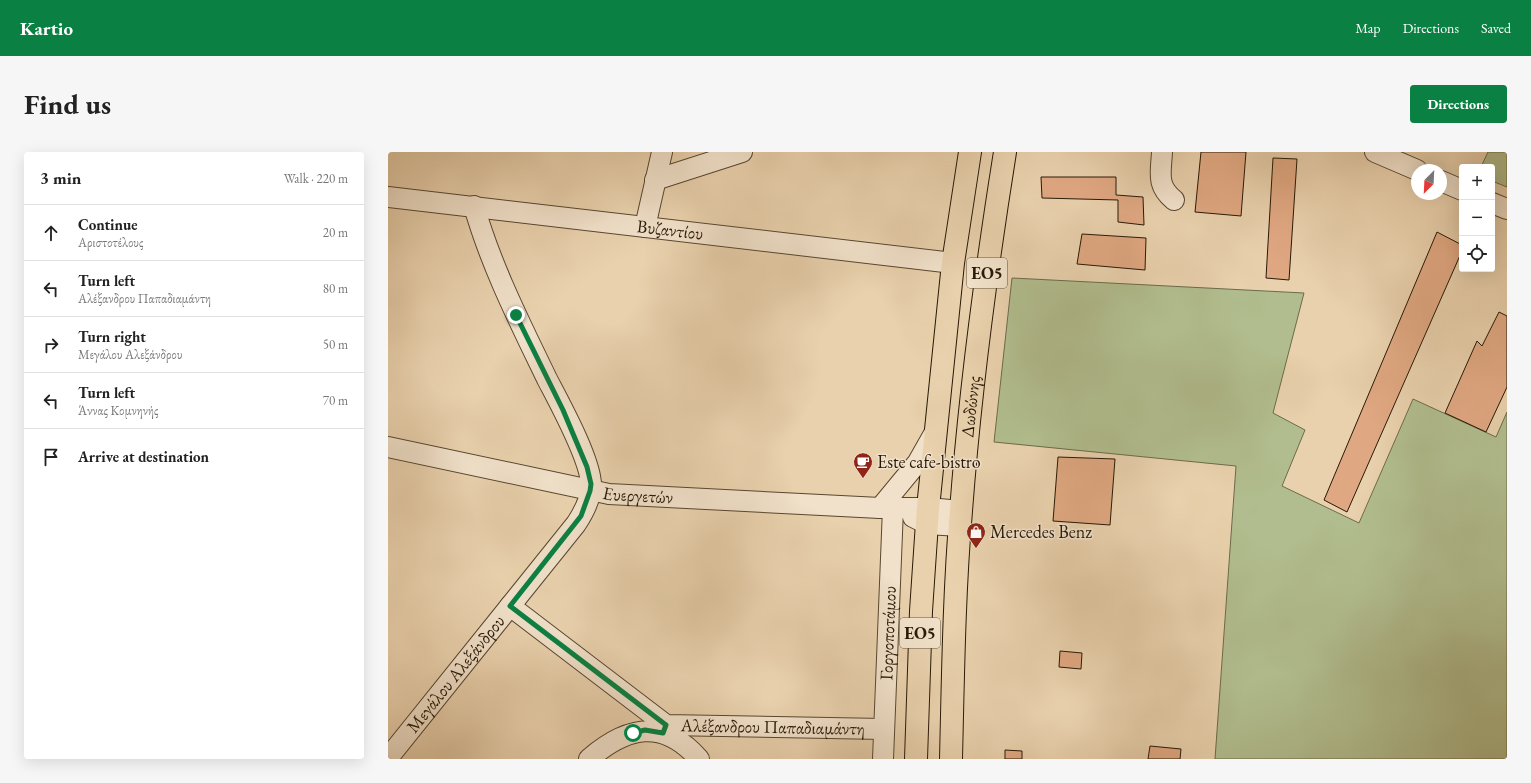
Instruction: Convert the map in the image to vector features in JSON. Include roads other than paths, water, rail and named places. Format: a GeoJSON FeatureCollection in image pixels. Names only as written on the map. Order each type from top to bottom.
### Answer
{"type":"FeatureCollection","features":[{"type":"Feature","properties":{"kind":"main road","name":"Δωδώνης"},"geometry":{"type":"LineString","coordinates":[[916,759],[921,611],[927,516],[953,263],[970,152]]}},
{"type":"Feature","properties":{"kind":"main road","name":"Δωδώνης"},"geometry":{"type":"LineString","coordinates":[[951,759],[954,631],[960,519],[976,360],[1005,152]]}},
{"type":"Feature","properties":{"kind":"street"},"geometry":{"type":"LineString","coordinates":[[645,227],[662,152]]}},
{"type":"Feature","properties":{"kind":"street"},"geometry":{"type":"LineString","coordinates":[[655,180],[742,152]]}},
{"type":"Feature","properties":{"kind":"street"},"geometry":{"type":"LineString","coordinates":[[1162,152],[1161,183],[1165,193],[1174,200]]}},
{"type":"Feature","properties":{"kind":"street"},"geometry":{"type":"LineString","coordinates":[[1375,152],[1411,167]]}},
{"type":"Feature","properties":{"kind":"street"},"geometry":{"type":"LineString","coordinates":[[1447,184],[1459,189]]}},
{"type":"Feature","properties":{"kind":"street","name":"Βυζαντίου"},"geometry":{"type":"LineString","coordinates":[[388,197],[953,263]]}},
{"type":"Feature","properties":{"kind":"street"},"geometry":{"type":"LineString","coordinates":[[1495,204],[1507,209]]}},
{"type":"Feature","properties":{"kind":"street"},"geometry":{"type":"LineString","coordinates":[[474,206],[511,303],[587,467],[591,484],[590,491]]}},
{"type":"Feature","properties":{"kind":"street"},"geometry":{"type":"LineString","coordinates":[[886,508],[918,462],[935,432]]}},
{"type":"Feature","properties":{"kind":"street","name":"Ευεργετών"},"geometry":{"type":"LineString","coordinates":[[388,448],[609,494],[886,508],[927,516],[960,519]]}},
{"type":"Feature","properties":{"kind":"street","name":"Μεγάλου Αλεξάνδρου"},"geometry":{"type":"LineString","coordinates":[[388,758],[581,516],[590,491]]}},
{"type":"Feature","properties":{"kind":"street","name":"Γοργοποτάμου"},"geometry":{"type":"LineString","coordinates":[[883,759],[886,508]]}},
{"type":"Feature","properties":{"kind":"street","name":"Αλέξανδρου Παπαδιαμάντη"},"geometry":{"type":"LineString","coordinates":[[510,606],[665,729],[883,729]]}},
{"type":"Feature","properties":{"kind":"street"},"geometry":{"type":"LineString","coordinates":[[589,759],[600,749],[624,735],[645,730],[665,729],[686,745],[699,759]]}},
{"type":"Feature","properties":{"kind":"place","name":"Este cafe-bistro"},"geometry":{"type":"Point","coordinates":[863,479]}},
{"type":"Feature","properties":{"kind":"place","name":"Mercedes Benz"},"geometry":{"type":"Point","coordinates":[976,549]}}]}
